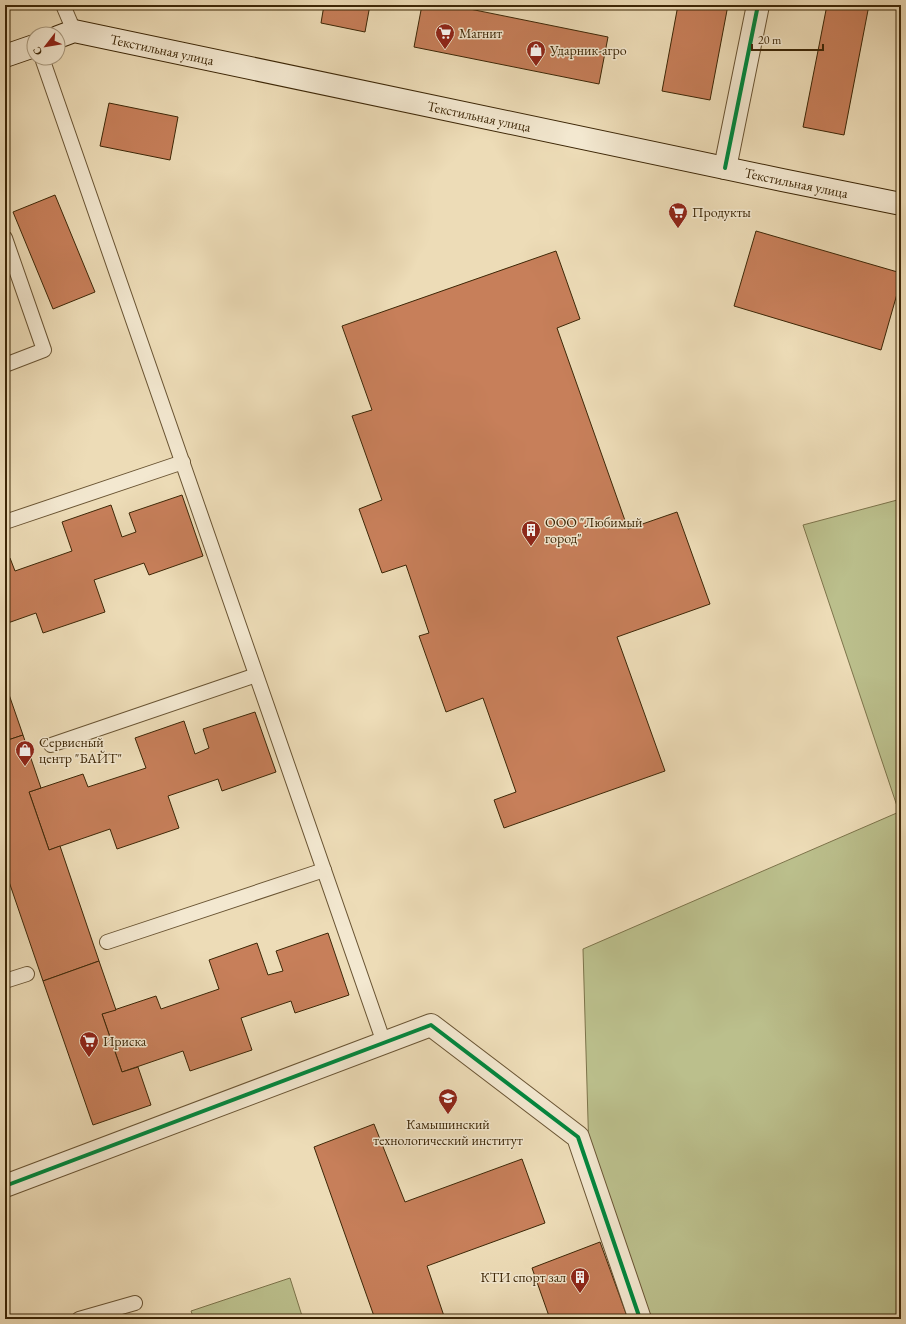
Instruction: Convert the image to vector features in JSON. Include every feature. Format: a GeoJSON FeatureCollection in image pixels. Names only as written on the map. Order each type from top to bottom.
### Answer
{"type":"FeatureCollection","features":[{"type":"Feature","properties":{"kind":"street"},"geometry":{"type":"LineString","coordinates":[[725,168],[758,5]]}},
{"type":"Feature","properties":{"kind":"street","name":"Текстильная улица"},"geometry":{"type":"LineString","coordinates":[[66,34],[901,204]]}},
{"type":"Feature","properties":{"kind":"street"},"geometry":{"type":"LineString","coordinates":[[5,56],[26,49]]}},
{"type":"Feature","properties":{"kind":"street"},"geometry":{"type":"LineString","coordinates":[[5,1186],[431,1025],[578,1137],[640,1319]]}},
{"type":"Feature","properties":{"kind":"lane"},"geometry":{"type":"LineString","coordinates":[[63,5],[65,26]]}},
{"type":"Feature","properties":{"kind":"lane"},"geometry":{"type":"LineString","coordinates":[[45,66],[384,1043]]}},
{"type":"Feature","properties":{"kind":"lane"},"geometry":{"type":"LineString","coordinates":[[5,238],[44,350],[5,365]]}},
{"type":"Feature","properties":{"kind":"lane"},"geometry":{"type":"LineString","coordinates":[[5,522],[183,462]]}},
{"type":"Feature","properties":{"kind":"lane"},"geometry":{"type":"LineString","coordinates":[[50,745],[256,675]]}},
{"type":"Feature","properties":{"kind":"lane"},"geometry":{"type":"LineString","coordinates":[[107,942],[324,870]]}},
{"type":"Feature","properties":{"kind":"lane"},"geometry":{"type":"LineString","coordinates":[[5,981],[27,974]]}},
{"type":"Feature","properties":{"kind":"lane"},"geometry":{"type":"LineString","coordinates":[[79,1319],[135,1302]]}},
{"type":"Feature","properties":{"kind":"green space"},"geometry":{"type":"Polygon","coordinates":[[[901,499],[901,1319],[649,1319],[589,1154],[583,949],[899,812],[803,525],[901,499]]]}},
{"type":"Feature","properties":{"kind":"green space"},"geometry":{"type":"Polygon","coordinates":[[[290,1278],[303,1319],[194,1319],[191,1311],[290,1278]]]}},
{"type":"Feature","properties":{"kind":"building"},"geometry":{"type":"Polygon","coordinates":[[[324,5],[370,5],[365,32],[321,23],[324,5]]]}},
{"type":"Feature","properties":{"kind":"building"},"geometry":{"type":"Polygon","coordinates":[[[422,5],[450,5],[608,37],[599,84],[414,47],[422,5]]]}},
{"type":"Feature","properties":{"kind":"building"},"geometry":{"type":"Polygon","coordinates":[[[678,5],[728,5],[710,100],[662,91],[678,5]]]}},
{"type":"Feature","properties":{"kind":"building"},"geometry":{"type":"Polygon","coordinates":[[[827,5],[869,5],[844,135],[803,127],[827,5]]]}},
{"type":"Feature","properties":{"kind":"building"},"geometry":{"type":"Polygon","coordinates":[[[109,103],[178,117],[170,160],[100,146],[109,103]]]}},
{"type":"Feature","properties":{"kind":"building"},"geometry":{"type":"Polygon","coordinates":[[[55,195],[95,292],[53,309],[13,212],[55,195]]]}},
{"type":"Feature","properties":{"kind":"building"},"geometry":{"type":"Polygon","coordinates":[[[756,231],[901,273],[901,280],[881,350],[734,306],[756,231]]]}},
{"type":"Feature","properties":{"kind":"building","name":"ООО \"Любимый город\""},"geometry":{"type":"Polygon","coordinates":[[[556,251],[580,319],[557,328],[628,529],[677,512],[710,604],[617,637],[665,771],[504,828],[494,800],[516,792],[483,698],[446,712],[419,636],[429,633],[406,565],[382,573],[359,509],[382,500],[352,416],[372,410],[342,326],[556,251]]]}},
{"type":"Feature","properties":{"kind":"building"},"geometry":{"type":"Polygon","coordinates":[[[182,495],[203,556],[149,575],[144,563],[94,580],[105,612],[43,633],[36,613],[5,624],[5,559],[10,558],[15,571],[72,551],[62,522],[111,505],[122,537],[136,532],[129,513],[182,495]]]}},
{"type":"Feature","properties":{"kind":"building"},"geometry":{"type":"Polygon","coordinates":[[[5,683],[23,735],[5,741],[5,683]]]}},
{"type":"Feature","properties":{"kind":"building"},"geometry":{"type":"Polygon","coordinates":[[[255,712],[276,772],[222,791],[218,779],[168,796],[179,828],[117,849],[110,829],[49,850],[29,792],[83,774],[88,787],[146,768],[135,738],[184,721],[195,754],[209,748],[203,729],[255,712]]]}},
{"type":"Feature","properties":{"kind":"building"},"geometry":{"type":"Polygon","coordinates":[[[23,735],[41,788],[29,792],[49,850],[60,846],[99,961],[43,981],[5,870],[5,741],[23,735]]]}},
{"type":"Feature","properties":{"kind":"building"},"geometry":{"type":"Polygon","coordinates":[[[328,933],[349,995],[295,1013],[291,1001],[241,1018],[252,1050],[190,1071],[183,1051],[122,1072],[102,1014],[156,996],[161,1009],[219,989],[209,960],[257,943],[268,975],[283,971],[276,951],[328,933]]]}},
{"type":"Feature","properties":{"kind":"building"},"geometry":{"type":"Polygon","coordinates":[[[99,961],[116,1010],[102,1014],[122,1072],[138,1067],[151,1105],[93,1125],[43,981],[99,961]]]}},
{"type":"Feature","properties":{"kind":"building","name":"Камышинский технологический институт"},"geometry":{"type":"Polygon","coordinates":[[[374,1124],[405,1202],[522,1159],[545,1223],[427,1266],[445,1319],[375,1319],[314,1147],[374,1124]]]}},
{"type":"Feature","properties":{"kind":"building","name":"КТИ спорт зал"},"geometry":{"type":"Polygon","coordinates":[[[600,1242],[628,1319],[550,1319],[532,1268],[600,1242]]]}},
{"type":"Feature","properties":{"kind":"cycle path"},"geometry":{"type":"LineString","coordinates":[[725,168],[758,5]]}},
{"type":"Feature","properties":{"kind":"cycle path"},"geometry":{"type":"LineString","coordinates":[[5,1186],[431,1025],[578,1137],[640,1319]]}},
{"type":"Feature","properties":{"kind":"place","name":"Магнит"},"geometry":{"type":"Point","coordinates":[445,50]}},
{"type":"Feature","properties":{"kind":"place","name":"Ударник-агро"},"geometry":{"type":"Point","coordinates":[536,67]}},
{"type":"Feature","properties":{"kind":"place","name":"Продукты"},"geometry":{"type":"Point","coordinates":[678,229]}},
{"type":"Feature","properties":{"kind":"place","name":"ООО \"Любимый город\""},"geometry":{"type":"Point","coordinates":[531,547]}},
{"type":"Feature","properties":{"kind":"place","name":"Сервисный центр \"БАЙТ\""},"geometry":{"type":"Point","coordinates":[25,767]}},
{"type":"Feature","properties":{"kind":"place","name":"Ириска"},"geometry":{"type":"Point","coordinates":[89,1058]}},
{"type":"Feature","properties":{"kind":"place","name":"Камышинский технологический институт"},"geometry":{"type":"Point","coordinates":[448,1115]}},
{"type":"Feature","properties":{"kind":"place","name":"КТИ спорт зал"},"geometry":{"type":"Point","coordinates":[580,1294]}}]}
